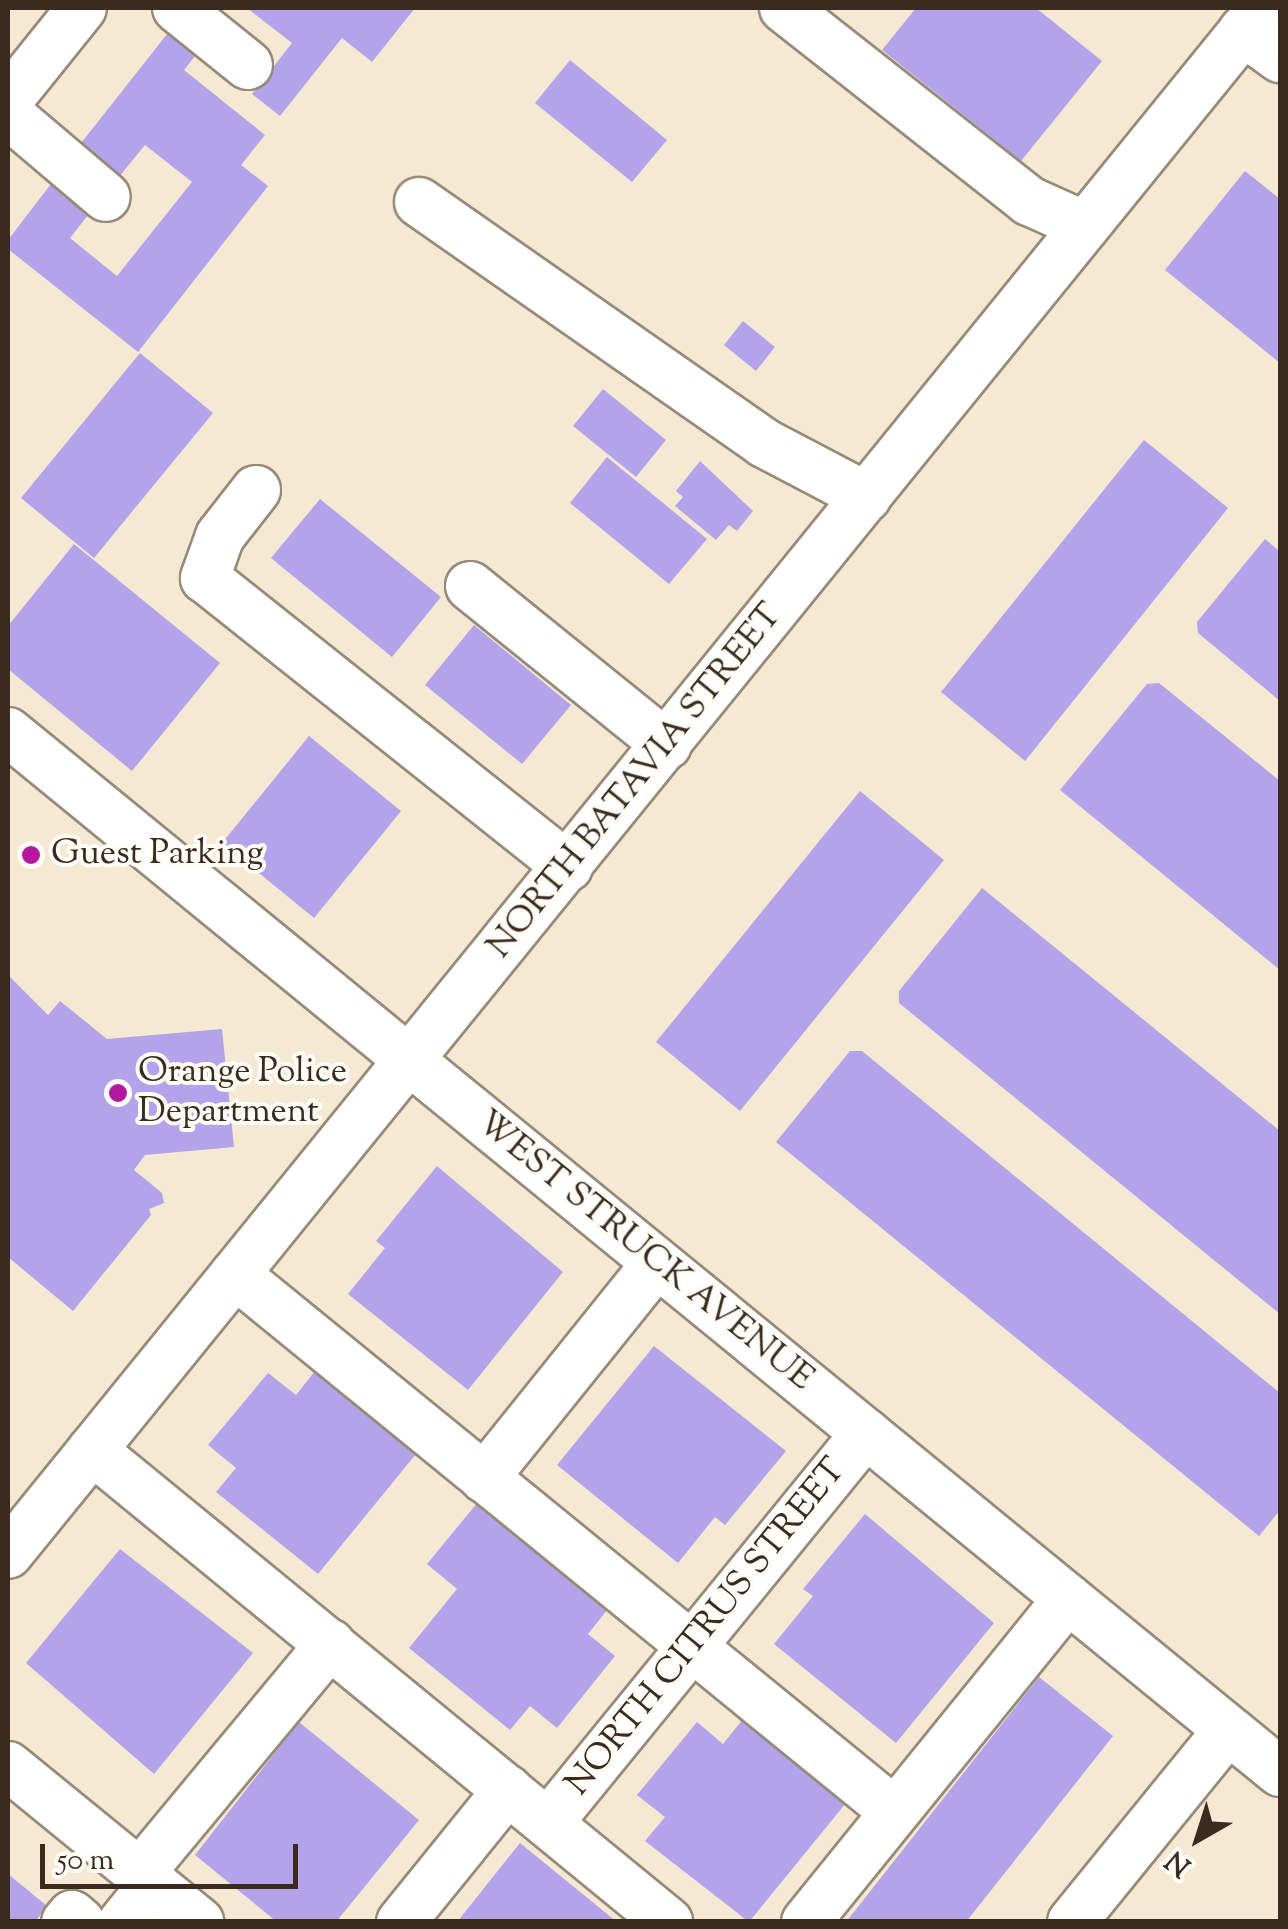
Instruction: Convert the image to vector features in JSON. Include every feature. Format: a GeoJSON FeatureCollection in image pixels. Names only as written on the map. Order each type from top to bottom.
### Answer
{"type":"FeatureCollection","features":[{"type":"Feature","properties":{"kind":"street"},"geometry":{"type":"LineString","coordinates":[[8,100],[82,8]]}},
{"type":"Feature","properties":{"kind":"street"},"geometry":{"type":"LineString","coordinates":[[176,8],[248,65]]}},
{"type":"Feature","properties":{"kind":"street"},"geometry":{"type":"LineString","coordinates":[[784,8],[1029,201],[1085,226]]}},
{"type":"Feature","properties":{"kind":"street","name":"NORTH BATAVIA STREET"},"geometry":{"type":"LineString","coordinates":[[8,1554],[1085,226],[1262,32]]}},
{"type":"Feature","properties":{"kind":"street"},"geometry":{"type":"LineString","coordinates":[[8,114],[106,197]]}},
{"type":"Feature","properties":{"kind":"street"},"geometry":{"type":"LineString","coordinates":[[419,202],[764,443],[866,498]]}},
{"type":"Feature","properties":{"kind":"street"},"geometry":{"type":"LineString","coordinates":[[256,490],[220,536],[205,578],[568,867]]}},
{"type":"Feature","properties":{"kind":"street"},"geometry":{"type":"LineString","coordinates":[[470,586],[666,745]]}},
{"type":"Feature","properties":{"kind":"street","name":"WEST STRUCK AVENUE"},"geometry":{"type":"LineString","coordinates":[[8,732],[1280,1772]]}},
{"type":"Feature","properties":{"kind":"street"},"geometry":{"type":"LineString","coordinates":[[484,1478],[657,1262]]}},
{"type":"Feature","properties":{"kind":"street"},"geometry":{"type":"LineString","coordinates":[[236,1274],[894,1812]]}},
{"type":"Feature","properties":{"kind":"street","name":"NORTH CITRUS STREET"},"geometry":{"type":"LineString","coordinates":[[548,1824],[866,1433]]}},
{"type":"Feature","properties":{"kind":"street"},"geometry":{"type":"LineString","coordinates":[[92,1450],[668,1922]]}},
{"type":"Feature","properties":{"kind":"street"},"geometry":{"type":"LineString","coordinates":[[806,1922],[1068,1599]]}},
{"type":"Feature","properties":{"kind":"street"},"geometry":{"type":"LineString","coordinates":[[124,1922],[147,1879],[330,1644]]}},
{"type":"Feature","properties":{"kind":"street"},"geometry":{"type":"LineString","coordinates":[[1072,1922],[1228,1730]]}},
{"type":"Feature","properties":{"kind":"street"},"geometry":{"type":"LineString","coordinates":[[8,1766],[200,1922]]}},
{"type":"Feature","properties":{"kind":"street"},"geometry":{"type":"LineString","coordinates":[[401,1922],[508,1790]]}},
{"type":"Feature","properties":{"kind":"street"},"geometry":{"type":"LineString","coordinates":[[66,1922],[72,1915],[80,1922]]}},
{"type":"Feature","properties":{"kind":"building"},"geometry":{"type":"Polygon","coordinates":[[[247,8],[415,8],[372,62],[342,38],[280,116],[252,94],[292,43],[247,8]]]}},
{"type":"Feature","properties":{"kind":"building"},"geometry":{"type":"Polygon","coordinates":[[[916,8],[1036,8],[1102,61],[1021,161],[882,50],[916,8]]]}},
{"type":"Feature","properties":{"kind":"building"},"geometry":{"type":"Polygon","coordinates":[[[175,24],[203,46],[184,70],[265,135],[241,165],[268,186],[138,352],[8,249],[8,240],[54,180],[92,210],[70,238],[117,276],[192,182],[145,145],[118,178],[78,147],[175,24]]]}},
{"type":"Feature","properties":{"kind":"building"},"geometry":{"type":"Polygon","coordinates":[[[570,60],[667,140],[632,182],[535,103],[570,60]]]}},
{"type":"Feature","properties":{"kind":"building"},"geometry":{"type":"Polygon","coordinates":[[[1245,171],[1280,199],[1280,363],[1165,270],[1245,171]]]}},
{"type":"Feature","properties":{"kind":"building"},"geometry":{"type":"Polygon","coordinates":[[[743,321],[775,347],[756,371],[724,345],[743,321]]]}},
{"type":"Feature","properties":{"kind":"building"},"geometry":{"type":"Polygon","coordinates":[[[140,353],[213,413],[94,558],[21,498],[140,353]]]}},
{"type":"Feature","properties":{"kind":"building"},"geometry":{"type":"Polygon","coordinates":[[[603,389],[666,440],[636,477],[573,426],[603,389]]]}},
{"type":"Feature","properties":{"kind":"building"},"geometry":{"type":"Polygon","coordinates":[[[1144,440],[1228,508],[1025,761],[941,692],[1144,440]]]}},
{"type":"Feature","properties":{"kind":"building"},"geometry":{"type":"Polygon","coordinates":[[[607,457],[707,539],[669,584],[570,503],[607,457]]]}},
{"type":"Feature","properties":{"kind":"building"},"geometry":{"type":"Polygon","coordinates":[[[700,461],[753,511],[737,531],[729,525],[716,540],[675,506],[683,497],[676,491],[700,461]]]}},
{"type":"Feature","properties":{"kind":"building"},"geometry":{"type":"Polygon","coordinates":[[[320,499],[441,597],[392,657],[271,558],[320,499]]]}},
{"type":"Feature","properties":{"kind":"building"},"geometry":{"type":"Polygon","coordinates":[[[1265,539],[1280,552],[1280,701],[1198,633],[1197,622],[1265,539]]]}},
{"type":"Feature","properties":{"kind":"building"},"geometry":{"type":"Polygon","coordinates":[[[74,544],[220,663],[132,771],[8,669],[8,626],[74,544]]]}},
{"type":"Feature","properties":{"kind":"building"},"geometry":{"type":"Polygon","coordinates":[[[474,625],[571,705],[522,764],[425,685],[474,625]]]}},
{"type":"Feature","properties":{"kind":"building"},"geometry":{"type":"Polygon","coordinates":[[[1159,683],[1280,781],[1280,970],[1060,790],[1147,684],[1159,683]]]}},
{"type":"Feature","properties":{"kind":"building"},"geometry":{"type":"Polygon","coordinates":[[[309,736],[401,811],[314,918],[222,843],[309,736]]]}},
{"type":"Feature","properties":{"kind":"building"},"geometry":{"type":"Polygon","coordinates":[[[860,791],[944,860],[740,1111],[656,1042],[860,791]]]}},
{"type":"Feature","properties":{"kind":"building"},"geometry":{"type":"Polygon","coordinates":[[[982,888],[1280,1131],[1280,1314],[899,1003],[899,991],[982,888]]]}},
{"type":"Feature","properties":{"kind":"building","name":"Orange Police Department"},"geometry":{"type":"Polygon","coordinates":[[[8,975],[48,1015],[60,1001],[107,1039],[222,1029],[234,1147],[145,1155],[134,1170],[162,1193],[164,1203],[149,1209],[151,1215],[73,1311],[8,1257],[8,975]]]}},
{"type":"Feature","properties":{"kind":"building"},"geometry":{"type":"Polygon","coordinates":[[[850,1051],[862,1051],[1280,1393],[1280,1510],[1259,1536],[776,1142],[850,1051]]]}},
{"type":"Feature","properties":{"kind":"building"},"geometry":{"type":"Polygon","coordinates":[[[437,1166],[563,1272],[468,1390],[348,1294],[385,1248],[376,1241],[437,1166]]]}},
{"type":"Feature","properties":{"kind":"building"},"geometry":{"type":"Polygon","coordinates":[[[654,1346],[786,1451],[725,1525],[715,1517],[678,1563],[557,1465],[654,1346]]]}},
{"type":"Feature","properties":{"kind":"building"},"geometry":{"type":"Polygon","coordinates":[[[315,1371],[416,1454],[318,1574],[216,1492],[236,1468],[208,1445],[268,1373],[296,1395],[315,1371]]]}},
{"type":"Feature","properties":{"kind":"building"},"geometry":{"type":"Polygon","coordinates":[[[478,1502],[608,1609],[588,1634],[615,1656],[557,1728],[530,1706],[510,1730],[409,1648],[457,1589],[427,1564],[478,1502]]]}},
{"type":"Feature","properties":{"kind":"building"},"geometry":{"type":"Polygon","coordinates":[[[865,1514],[994,1623],[896,1743],[774,1644],[813,1596],[803,1589],[865,1514]]]}},
{"type":"Feature","properties":{"kind":"building"},"geometry":{"type":"Polygon","coordinates":[[[120,1549],[253,1653],[154,1774],[26,1663],[120,1549]]]}},
{"type":"Feature","properties":{"kind":"building"},"geometry":{"type":"Polygon","coordinates":[[[1039,1677],[1113,1736],[966,1922],[846,1922],[1039,1677]]]}},
{"type":"Feature","properties":{"kind":"building"},"geometry":{"type":"Polygon","coordinates":[[[743,1719],[846,1803],[749,1922],[645,1841],[665,1817],[637,1795],[697,1722],[723,1744],[743,1719]]]}},
{"type":"Feature","properties":{"kind":"building"},"geometry":{"type":"Polygon","coordinates":[[[299,1722],[419,1820],[336,1922],[277,1922],[195,1855],[299,1722]]]}},
{"type":"Feature","properties":{"kind":"building"},"geometry":{"type":"Polygon","coordinates":[[[520,1843],[617,1922],[457,1922],[520,1843]]]}},
{"type":"Feature","properties":{"kind":"building"},"geometry":{"type":"Polygon","coordinates":[[[8,1874],[47,1906],[35,1922],[8,1922],[8,1874]]]}},
{"type":"Feature","properties":{"kind":"place","name":"Guest Parking"},"geometry":{"type":"Point","coordinates":[31,855]}},
{"type":"Feature","properties":{"kind":"place","name":"Orange Police Department"},"geometry":{"type":"Point","coordinates":[118,1093]}}]}
